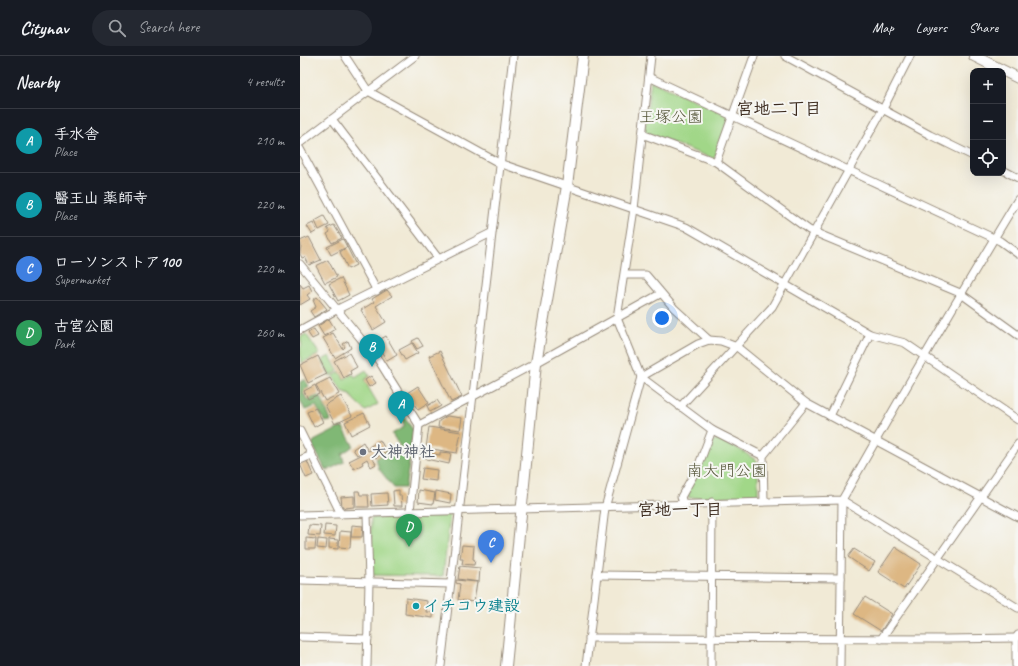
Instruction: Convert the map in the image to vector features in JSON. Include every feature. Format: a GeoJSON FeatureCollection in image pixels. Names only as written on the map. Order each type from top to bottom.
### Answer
{"type":"FeatureCollection","features":[{"type":"Feature","properties":{"kind":"street"},"geometry":{"type":"LineString","coordinates":[[345,56],[368,91],[499,163],[686,227],[870,334],[905,343],[1018,420]]}},
{"type":"Feature","properties":{"kind":"street"},"geometry":{"type":"LineString","coordinates":[[300,143],[414,56]]}},
{"type":"Feature","properties":{"kind":"street"},"geometry":{"type":"LineString","coordinates":[[440,666],[513,56]]}},
{"type":"Feature","properties":{"kind":"street"},"geometry":{"type":"LineString","coordinates":[[506,666],[523,509],[536,363],[566,186],[582,56]]}},
{"type":"Feature","properties":{"kind":"street"},"geometry":{"type":"LineString","coordinates":[[651,56],[634,209],[618,318],[641,377],[712,430],[764,456]]}},
{"type":"Feature","properties":{"kind":"street"},"geometry":{"type":"LineString","coordinates":[[716,162],[754,56]]}},
{"type":"Feature","properties":{"kind":"street"},"geometry":{"type":"LineString","coordinates":[[785,56],[970,154]]}},
{"type":"Feature","properties":{"kind":"street"},"geometry":{"type":"LineString","coordinates":[[680,407],[737,347],[772,307],[850,170],[910,56]]}},
{"type":"Feature","properties":{"kind":"street"},"geometry":{"type":"LineString","coordinates":[[974,56],[1018,78]]}},
{"type":"Feature","properties":{"kind":"street"},"geometry":{"type":"LineString","coordinates":[[649,77],[994,238],[1018,254]]}},
{"type":"Feature","properties":{"kind":"street"},"geometry":{"type":"LineString","coordinates":[[332,119],[438,258]]}},
{"type":"Feature","properties":{"kind":"street"},"geometry":{"type":"LineString","coordinates":[[642,134],[716,162],[809,230],[960,293],[1018,335]]}},
{"type":"Feature","properties":{"kind":"street"},"geometry":{"type":"LineString","coordinates":[[300,149],[377,290]]}},
{"type":"Feature","properties":{"kind":"street"},"geometry":{"type":"LineString","coordinates":[[1006,172],[1018,178]]}},
{"type":"Feature","properties":{"kind":"street"},"geometry":{"type":"LineString","coordinates":[[840,666],[842,500],[926,356],[960,293],[1018,199]]}},
{"type":"Feature","properties":{"kind":"street"},"geometry":{"type":"LineString","coordinates":[[300,330],[438,258],[491,233]]}},
{"type":"Feature","properties":{"kind":"street"},"geometry":{"type":"LineString","coordinates":[[300,264],[379,361],[419,425],[410,511]]}},
{"type":"Feature","properties":{"kind":"street"},"geometry":{"type":"LineString","coordinates":[[624,275],[646,275],[660,294],[709,340]]}},
{"type":"Feature","properties":{"kind":"street"},"geometry":{"type":"LineString","coordinates":[[419,425],[536,363],[660,294]]}},
{"type":"Feature","properties":{"kind":"street"},"geometry":{"type":"LineString","coordinates":[[830,416],[870,334]]}},
{"type":"Feature","properties":{"kind":"street"},"geometry":{"type":"LineString","coordinates":[[586,666],[605,508],[641,377],[698,344],[709,340],[721,341],[737,347],[806,403],[982,496],[1018,517]]}},
{"type":"Feature","properties":{"kind":"street"},"geometry":{"type":"LineString","coordinates":[[764,501],[764,456],[806,403]]}},
{"type":"Feature","properties":{"kind":"street"},"geometry":{"type":"LineString","coordinates":[[683,503],[681,497],[698,467],[712,430]]}},
{"type":"Feature","properties":{"kind":"street"},"geometry":{"type":"LineString","coordinates":[[300,431],[341,514]]}},
{"type":"Feature","properties":{"kind":"street"},"geometry":{"type":"LineString","coordinates":[[881,639],[1018,444]]}},
{"type":"Feature","properties":{"kind":"street"},"geometry":{"type":"LineString","coordinates":[[300,460],[312,455]]}},
{"type":"Feature","properties":{"kind":"street"},"geometry":{"type":"LineString","coordinates":[[300,515],[367,514],[410,511],[605,508],[712,502],[842,500],[1018,608]]}},
{"type":"Feature","properties":{"kind":"street"},"geometry":{"type":"LineString","coordinates":[[710,666],[712,502]]}},
{"type":"Feature","properties":{"kind":"street"},"geometry":{"type":"LineString","coordinates":[[367,514],[369,581],[367,666]]}},
{"type":"Feature","properties":{"kind":"street"},"geometry":{"type":"LineString","coordinates":[[597,575],[841,578]]}},
{"type":"Feature","properties":{"kind":"street"},"geometry":{"type":"LineString","coordinates":[[300,580],[450,584]]}},
{"type":"Feature","properties":{"kind":"street"},"geometry":{"type":"LineString","coordinates":[[589,638],[881,639],[1017,636],[1016,666]]}},
{"type":"Feature","properties":{"kind":"street"},"geometry":{"type":"LineString","coordinates":[[300,637],[368,639]]}},
{"type":"Feature","properties":{"kind":"green space","name":"王塚公園"},"geometry":{"type":"Polygon","coordinates":[[[651,81],[730,116],[714,159],[644,132],[651,81]]]}},
{"type":"Feature","properties":{"kind":"green space"},"geometry":{"type":"Polygon","coordinates":[[[306,334],[319,353],[318,355],[301,363],[300,348],[302,345],[300,337],[306,334]]]}},
{"type":"Feature","properties":{"kind":"green space"},"geometry":{"type":"Polygon","coordinates":[[[330,356],[338,371],[330,376],[322,360],[330,356]]]}},
{"type":"Feature","properties":{"kind":"green space"},"geometry":{"type":"Polygon","coordinates":[[[366,370],[370,376],[364,380],[378,404],[366,411],[350,394],[342,391],[333,376],[340,372],[344,379],[353,374],[355,377],[366,370]]]}},
{"type":"Feature","properties":{"kind":"green space"},"geometry":{"type":"Polygon","coordinates":[[[305,380],[309,386],[303,391],[307,400],[318,396],[321,397],[331,421],[325,422],[316,406],[305,410],[300,400],[300,382],[305,380]]]}},
{"type":"Feature","properties":{"kind":"green space"},"geometry":{"type":"Polygon","coordinates":[[[405,418],[413,430],[410,454],[403,451],[392,434],[405,426],[402,421],[405,418]]]}},
{"type":"Feature","properties":{"kind":"green space"},"geometry":{"type":"Polygon","coordinates":[[[341,427],[344,429],[353,445],[342,454],[344,462],[328,470],[325,469],[312,444],[314,441],[341,427]]]}},
{"type":"Feature","properties":{"kind":"green space","name":"南大門公園"},"geometry":{"type":"Polygon","coordinates":[[[720,437],[756,460],[758,463],[758,495],[689,498],[687,491],[712,442],[720,437]]]}},
{"type":"Feature","properties":{"kind":"green space"},"geometry":{"type":"Polygon","coordinates":[[[389,450],[403,454],[410,459],[405,488],[394,488],[379,469],[376,458],[389,450]]]}},
{"type":"Feature","properties":{"kind":"green space"},"geometry":{"type":"Polygon","coordinates":[[[450,515],[443,576],[371,575],[371,518],[450,515]]]}},
{"type":"Feature","properties":{"kind":"building"},"geometry":{"type":"Polygon","coordinates":[[[324,216],[329,225],[319,230],[315,221],[324,216]]]}},
{"type":"Feature","properties":{"kind":"building"},"geometry":{"type":"Polygon","coordinates":[[[313,223],[317,231],[312,234],[307,226],[313,223]]]}},
{"type":"Feature","properties":{"kind":"building"},"geometry":{"type":"Polygon","coordinates":[[[334,225],[342,238],[332,243],[327,234],[330,232],[327,228],[334,225]]]}},
{"type":"Feature","properties":{"kind":"building"},"geometry":{"type":"Polygon","coordinates":[[[309,237],[321,260],[309,265],[305,257],[302,258],[300,254],[300,241],[309,237]]]}},
{"type":"Feature","properties":{"kind":"building"},"geometry":{"type":"Polygon","coordinates":[[[343,239],[347,247],[331,255],[327,247],[343,239]]]}},
{"type":"Feature","properties":{"kind":"building"},"geometry":{"type":"Polygon","coordinates":[[[347,247],[356,265],[348,269],[340,252],[347,247]]]}},
{"type":"Feature","properties":{"kind":"building"},"geometry":{"type":"Polygon","coordinates":[[[328,260],[337,277],[325,283],[316,266],[328,260]]]}},
{"type":"Feature","properties":{"kind":"building"},"geometry":{"type":"Polygon","coordinates":[[[341,278],[349,295],[338,301],[329,284],[341,278]]]}},
{"type":"Feature","properties":{"kind":"building"},"geometry":{"type":"Polygon","coordinates":[[[300,284],[303,288],[309,285],[312,291],[307,295],[310,299],[300,305],[300,284]]]}},
{"type":"Feature","properties":{"kind":"building"},"geometry":{"type":"Polygon","coordinates":[[[387,290],[392,296],[376,306],[386,322],[373,330],[361,310],[374,302],[372,299],[387,290]]]}},
{"type":"Feature","properties":{"kind":"building"},"geometry":{"type":"Polygon","coordinates":[[[317,297],[327,309],[314,317],[310,311],[316,307],[313,300],[317,297]]]}},
{"type":"Feature","properties":{"kind":"building"},"geometry":{"type":"Polygon","coordinates":[[[329,319],[335,329],[324,336],[318,326],[329,319]]]}},
{"type":"Feature","properties":{"kind":"building"},"geometry":{"type":"Polygon","coordinates":[[[314,329],[318,336],[312,339],[308,333],[314,329]]]}},
{"type":"Feature","properties":{"kind":"building"},"geometry":{"type":"Polygon","coordinates":[[[333,333],[343,349],[345,347],[343,344],[348,341],[351,348],[335,358],[323,338],[333,333]]]}},
{"type":"Feature","properties":{"kind":"building"},"geometry":{"type":"Polygon","coordinates":[[[386,336],[397,355],[387,361],[376,342],[386,336]]]}},
{"type":"Feature","properties":{"kind":"building"},"geometry":{"type":"Polygon","coordinates":[[[418,338],[423,346],[417,349],[412,341],[418,338]]]}},
{"type":"Feature","properties":{"kind":"building"},"geometry":{"type":"Polygon","coordinates":[[[412,343],[418,353],[405,360],[399,350],[412,343]]]}},
{"type":"Feature","properties":{"kind":"building"},"geometry":{"type":"Polygon","coordinates":[[[440,351],[462,397],[451,402],[429,356],[440,351]]]}},
{"type":"Feature","properties":{"kind":"building"},"geometry":{"type":"Polygon","coordinates":[[[349,353],[357,367],[350,371],[351,374],[344,378],[334,361],[349,353]]]}},
{"type":"Feature","properties":{"kind":"building"},"geometry":{"type":"Polygon","coordinates":[[[318,356],[327,374],[308,383],[300,365],[318,356]]]}},
{"type":"Feature","properties":{"kind":"building"},"geometry":{"type":"Polygon","coordinates":[[[371,376],[376,383],[369,387],[365,380],[371,376]]]}},
{"type":"Feature","properties":{"kind":"building"},"geometry":{"type":"Polygon","coordinates":[[[330,378],[339,394],[325,401],[316,385],[330,378]]]}},
{"type":"Feature","properties":{"kind":"building"},"geometry":{"type":"Polygon","coordinates":[[[315,385],[319,394],[308,399],[304,391],[315,385]]]}},
{"type":"Feature","properties":{"kind":"building"},"geometry":{"type":"Polygon","coordinates":[[[418,386],[429,403],[418,410],[407,393],[418,386]]]}},
{"type":"Feature","properties":{"kind":"building"},"geometry":{"type":"Polygon","coordinates":[[[341,396],[352,416],[335,424],[325,405],[341,396]]]}},
{"type":"Feature","properties":{"kind":"building"},"geometry":{"type":"Polygon","coordinates":[[[437,400],[441,406],[430,412],[427,406],[437,400]]]}},
{"type":"Feature","properties":{"kind":"building"},"geometry":{"type":"Polygon","coordinates":[[[316,408],[323,422],[314,427],[307,412],[316,408]]]}},
{"type":"Feature","properties":{"kind":"building"},"geometry":{"type":"Polygon","coordinates":[[[364,413],[370,425],[351,435],[345,422],[364,413]]]}},
{"type":"Feature","properties":{"kind":"building"},"geometry":{"type":"Polygon","coordinates":[[[447,416],[462,418],[460,430],[438,427],[439,421],[447,416]]]}},
{"type":"Feature","properties":{"kind":"building"},"geometry":{"type":"Polygon","coordinates":[[[429,427],[461,432],[457,453],[426,448],[429,427]]]}},
{"type":"Feature","properties":{"kind":"building"},"geometry":{"type":"Polygon","coordinates":[[[380,440],[386,451],[376,458],[374,455],[371,456],[376,464],[371,467],[367,459],[362,462],[363,464],[354,469],[349,461],[363,454],[362,452],[357,455],[353,449],[363,442],[368,451],[371,450],[369,447],[380,440]]]}},
{"type":"Feature","properties":{"kind":"building"},"geometry":{"type":"Polygon","coordinates":[[[440,452],[451,453],[449,464],[426,459],[427,453],[440,455],[440,452]]]}},
{"type":"Feature","properties":{"kind":"building"},"geometry":{"type":"Polygon","coordinates":[[[307,461],[313,475],[306,478],[300,464],[307,461]]]}},
{"type":"Feature","properties":{"kind":"building"},"geometry":{"type":"Polygon","coordinates":[[[423,468],[437,470],[436,481],[421,479],[423,468]]]}},
{"type":"Feature","properties":{"kind":"building"},"geometry":{"type":"Polygon","coordinates":[[[399,490],[402,506],[394,506],[393,491],[399,490]]]}},
{"type":"Feature","properties":{"kind":"building"},"geometry":{"type":"Polygon","coordinates":[[[419,490],[435,493],[433,504],[418,502],[419,490]]]}},
{"type":"Feature","properties":{"kind":"building"},"geometry":{"type":"Polygon","coordinates":[[[355,491],[359,491],[360,495],[368,495],[369,507],[356,507],[355,491]]]}},
{"type":"Feature","properties":{"kind":"building"},"geometry":{"type":"Polygon","coordinates":[[[436,491],[451,494],[450,503],[435,500],[436,491]]]}},
{"type":"Feature","properties":{"kind":"building"},"geometry":{"type":"Polygon","coordinates":[[[387,493],[388,505],[372,506],[371,494],[387,493]]]}},
{"type":"Feature","properties":{"kind":"building"},"geometry":{"type":"Polygon","coordinates":[[[354,496],[354,507],[345,508],[342,506],[341,497],[354,496]]]}},
{"type":"Feature","properties":{"kind":"building"},"geometry":{"type":"Polygon","coordinates":[[[309,525],[321,526],[320,536],[308,535],[309,525]]]}},
{"type":"Feature","properties":{"kind":"building"},"geometry":{"type":"Polygon","coordinates":[[[325,525],[336,526],[335,536],[324,535],[325,525]]]}},
{"type":"Feature","properties":{"kind":"building"},"geometry":{"type":"Polygon","coordinates":[[[352,525],[363,526],[362,537],[351,537],[352,525]]]}},
{"type":"Feature","properties":{"kind":"building"},"geometry":{"type":"Polygon","coordinates":[[[340,531],[351,532],[350,548],[339,547],[340,531]]]}},
{"type":"Feature","properties":{"kind":"building"},"geometry":{"type":"Polygon","coordinates":[[[306,538],[316,539],[315,549],[306,549],[306,538]]]}},
{"type":"Feature","properties":{"kind":"building"},"geometry":{"type":"Polygon","coordinates":[[[318,539],[327,540],[326,549],[317,548],[318,539]]]}},
{"type":"Feature","properties":{"kind":"building"},"geometry":{"type":"Polygon","coordinates":[[[329,539],[338,540],[338,549],[329,548],[329,539]]]}},
{"type":"Feature","properties":{"kind":"building"},"geometry":{"type":"Polygon","coordinates":[[[462,545],[474,546],[474,565],[462,564],[463,559],[460,559],[462,545]]]}},
{"type":"Feature","properties":{"kind":"building"},"geometry":{"type":"Polygon","coordinates":[[[895,547],[921,564],[904,589],[878,572],[895,547]]]}},
{"type":"Feature","properties":{"kind":"building"},"geometry":{"type":"Polygon","coordinates":[[[854,549],[875,562],[869,571],[848,557],[854,549]]]}},
{"type":"Feature","properties":{"kind":"building"},"geometry":{"type":"Polygon","coordinates":[[[460,566],[480,568],[479,582],[458,579],[460,566]]]}},
{"type":"Feature","properties":{"kind":"building"},"geometry":{"type":"Polygon","coordinates":[[[456,580],[477,582],[474,602],[458,600],[460,584],[456,583],[456,580]]]}},
{"type":"Feature","properties":{"kind":"building"},"geometry":{"type":"Polygon","coordinates":[[[865,597],[892,614],[881,631],[854,614],[865,597]]]}},
{"type":"Feature","properties":{"kind":"building","name":"イチコウ建設"},"geometry":{"type":"Polygon","coordinates":[[[406,598],[427,601],[426,612],[433,612],[433,618],[405,614],[406,598]]]}},
{"type":"Feature","properties":{"kind":"place","name":"醫王山 薬師寺"},"geometry":{"type":"Point","coordinates":[372,367]}},
{"type":"Feature","properties":{"kind":"place","name":"手水舎"},"geometry":{"type":"Point","coordinates":[401,424]}},
{"type":"Feature","properties":{"kind":"place","name":"大神神社"},"geometry":{"type":"Point","coordinates":[363,452]}},
{"type":"Feature","properties":{"kind":"place","name":"古宮公園"},"geometry":{"type":"Point","coordinates":[409,547]}},
{"type":"Feature","properties":{"kind":"place","name":"ローソンストア100"},"geometry":{"type":"Point","coordinates":[491,563]}},
{"type":"Feature","properties":{"kind":"place","name":"イチコウ建設"},"geometry":{"type":"Point","coordinates":[416,606]}},
{"type":"Feature","properties":{"kind":"district","name":"宮地二丁目"},"geometry":{"type":"Point","coordinates":[779,108]}},
{"type":"Feature","properties":{"kind":"district","name":"宮地一丁目"},"geometry":{"type":"Point","coordinates":[680,509]}}]}
